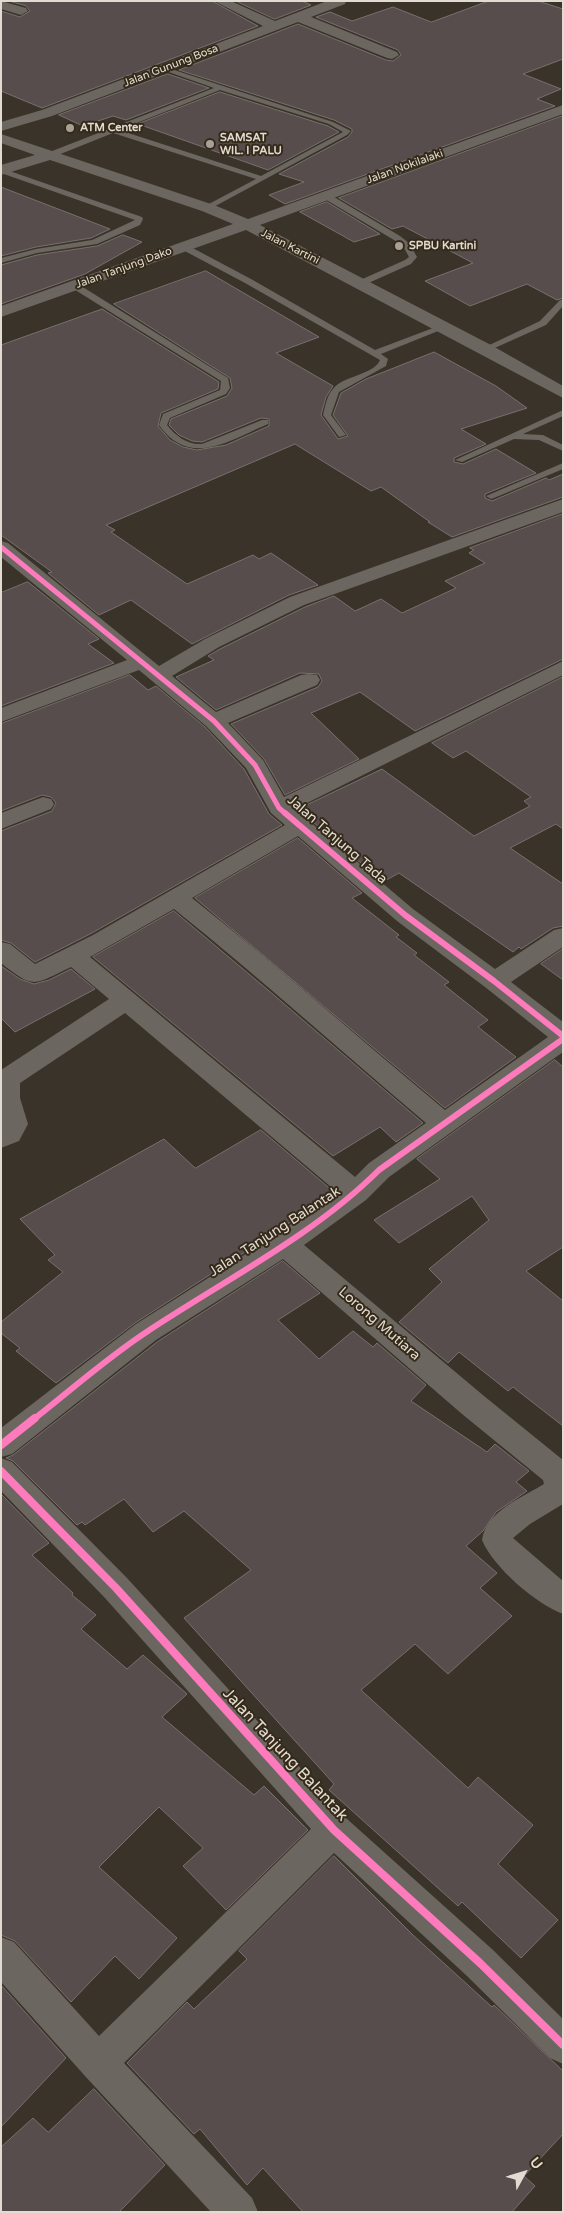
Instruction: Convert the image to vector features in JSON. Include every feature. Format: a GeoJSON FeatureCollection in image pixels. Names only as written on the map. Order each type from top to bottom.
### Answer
{"type":"FeatureCollection","features":[{"type":"Feature","properties":{"kind":"street"},"geometry":{"type":"LineString","coordinates":[[220,1],[275,26]]}},
{"type":"Feature","properties":{"kind":"street","name":"Jalan Gunung Bosa"},"geometry":{"type":"LineString","coordinates":[[1,127],[47,114],[340,1]]}},
{"type":"Feature","properties":{"kind":"street"},"geometry":{"type":"LineString","coordinates":[[1,4],[21,11]]}},
{"type":"Feature","properties":{"kind":"street"},"geometry":{"type":"LineString","coordinates":[[299,17],[392,55]]}},
{"type":"Feature","properties":{"kind":"street","name":"Jalan Nokilalaki"},"geometry":{"type":"LineString","coordinates":[[248,224],[563,109]]}},
{"type":"Feature","properties":{"kind":"street","name":"Jalan Kartini"},"geometry":{"type":"LineString","coordinates":[[1,138],[208,208],[248,224],[444,327],[563,393]]}},
{"type":"Feature","properties":{"kind":"street"},"geometry":{"type":"LineString","coordinates":[[1,170],[50,155]]}},
{"type":"Feature","properties":{"kind":"street","name":"Jalan Tanjung Dako"},"geometry":{"type":"LineString","coordinates":[[1,312],[248,224]]}},
{"type":"Feature","properties":{"kind":"street"},"geometry":{"type":"LineString","coordinates":[[1,716],[149,669],[212,643],[297,602],[563,505]]}},
{"type":"Feature","properties":{"kind":"street","name":"Jalan Tanjung Tada"},"geometry":{"type":"LineString","coordinates":[[1,547],[214,721],[255,765],[279,808],[405,915],[494,980],[563,1038]]}},
{"type":"Feature","properties":{"kind":"street"},"geometry":{"type":"LineString","coordinates":[[279,808],[563,667]]}},
{"type":"Feature","properties":{"kind":"street"},"geometry":{"type":"LineString","coordinates":[[214,721],[309,680]]}},
{"type":"Feature","properties":{"kind":"street"},"geometry":{"type":"LineString","coordinates":[[1,822],[43,804]]}},
{"type":"Feature","properties":{"kind":"street"},"geometry":{"type":"LineString","coordinates":[[1,950],[31,974],[35,974],[72,956],[176,898],[239,858],[300,826]]}},
{"type":"Feature","properties":{"kind":"street"},"geometry":{"type":"LineString","coordinates":[[176,898],[258,963],[316,1016],[443,1123]]}},
{"type":"Feature","properties":{"kind":"street"},"geometry":{"type":"LineString","coordinates":[[494,980],[563,936]]}},
{"type":"Feature","properties":{"kind":"street"},"geometry":{"type":"LineString","coordinates":[[72,956],[356,1193]]}},
{"type":"Feature","properties":{"kind":"street"},"geometry":{"type":"LineString","coordinates":[[1,1138],[10,1134],[15,1124],[7,1098],[7,1079],[126,1000]]}},
{"type":"Feature","properties":{"kind":"street","name":"Jalan Tanjung Balantak"},"geometry":{"type":"LineString","coordinates":[[1,1445],[146,1332],[284,1244],[356,1193],[379,1170],[563,1038]]}},
{"type":"Feature","properties":{"kind":"street","name":"Lorong Mutiara"},"geometry":{"type":"LineString","coordinates":[[284,1244],[473,1405],[532,1451],[554,1471],[560,1484],[558,1491],[501,1530],[497,1538],[506,1552],[563,1600]]}},
{"type":"Feature","properties":{"kind":"street","name":"Jalan Tanjung Balantak"},"geometry":{"type":"LineString","coordinates":[[1,1471],[116,1588],[334,1830],[480,1963],[563,2045]]}},
{"type":"Feature","properties":{"kind":"street"},"geometry":{"type":"LineString","coordinates":[[98,2063],[334,1830]]}},
{"type":"Feature","properties":{"kind":"street"},"geometry":{"type":"LineString","coordinates":[[1,1955],[98,2063],[238,2212]]}},
{"type":"Feature","properties":{"kind":"lane"},"geometry":{"type":"LineString","coordinates":[[165,69],[331,123],[347,130],[345,134],[208,208]]}},
{"type":"Feature","properties":{"kind":"lane"},"geometry":{"type":"LineString","coordinates":[[50,155],[220,88]]}},
{"type":"Feature","properties":{"kind":"lane"},"geometry":{"type":"LineString","coordinates":[[112,130],[262,179]]}},
{"type":"Feature","properties":{"kind":"lane"},"geometry":{"type":"LineString","coordinates":[[1,170],[139,219],[137,223],[94,242],[36,251],[1,261]]}},
{"type":"Feature","properties":{"kind":"lane"},"geometry":{"type":"LineString","coordinates":[[326,196],[397,238],[411,250],[413,257],[408,262],[361,283]]}},
{"type":"Feature","properties":{"kind":"lane"},"geometry":{"type":"LineString","coordinates":[[184,247],[248,280],[384,359],[383,364],[377,369],[338,387],[335,391],[327,415],[342,435]]}},
{"type":"Feature","properties":{"kind":"lane"},"geometry":{"type":"LineString","coordinates":[[75,286],[225,380],[226,388],[223,392],[166,416],[163,425],[185,444],[193,447],[205,446],[265,422]]}},
{"type":"Feature","properties":{"kind":"lane"},"geometry":{"type":"LineString","coordinates":[[485,349],[542,323],[548,318],[554,308],[563,302]]}},
{"type":"Feature","properties":{"kind":"lane"},"geometry":{"type":"LineString","coordinates":[[375,353],[444,327]]}},
{"type":"Feature","properties":{"kind":"lane"},"geometry":{"type":"LineString","coordinates":[[459,460],[563,413]]}},
{"type":"Feature","properties":{"kind":"lane"},"geometry":{"type":"LineString","coordinates":[[512,437],[540,437],[563,448]]}},
{"type":"Feature","properties":{"kind":"lane"},"geometry":{"type":"LineString","coordinates":[[491,496],[563,466]]}},
{"type":"Feature","properties":{"kind":"building"},"geometry":{"type":"Polygon","coordinates":[[[9,1],[212,1],[258,26],[42,108],[1,91],[1,11],[20,17],[30,11],[26,6],[9,1]]]}},
{"type":"Feature","properties":{"kind":"building"},"geometry":{"type":"Polygon","coordinates":[[[236,1],[302,1],[311,5],[275,19],[236,1]]]}},
{"type":"Feature","properties":{"kind":"building"},"geometry":{"type":"Polygon","coordinates":[[[489,1],[538,1],[563,9],[563,59],[523,74],[561,89],[537,99],[555,106],[285,204],[269,195],[304,182],[279,174],[348,137],[352,129],[334,120],[179,70],[298,24],[386,60],[393,61],[401,55],[398,50],[316,17],[330,12],[352,21],[393,7],[431,22],[489,1]]]}},
{"type":"Feature","properties":{"kind":"building"},"geometry":{"type":"Polygon","coordinates":[[[168,74],[209,88],[126,120],[113,116],[83,126],[59,115],[168,74]]]}},
{"type":"Feature","properties":{"kind":"building"},"geometry":{"type":"Polygon","coordinates":[[[220,92],[328,126],[339,132],[268,170],[138,124],[220,92]]]}},
{"type":"Feature","properties":{"kind":"building"},"geometry":{"type":"Polygon","coordinates":[[[563,116],[563,298],[557,300],[527,284],[470,306],[425,281],[473,263],[403,226],[392,229],[339,198],[563,116]]]}},
{"type":"Feature","properties":{"kind":"building"},"geometry":{"type":"Polygon","coordinates":[[[1,187],[110,229],[91,238],[36,247],[1,256],[1,187]]]}},
{"type":"Feature","properties":{"kind":"building"},"geometry":{"type":"Polygon","coordinates":[[[327,202],[380,234],[354,242],[300,212],[327,202]]]}},
{"type":"Feature","properties":{"kind":"building"},"geometry":{"type":"Polygon","coordinates":[[[123,235],[142,242],[85,274],[1,304],[1,265],[37,255],[97,246],[123,235]]]}},
{"type":"Feature","properties":{"kind":"building"},"geometry":{"type":"Polygon","coordinates":[[[206,271],[319,337],[276,353],[333,386],[326,397],[321,415],[338,439],[348,436],[333,415],[341,393],[366,379],[434,352],[496,386],[527,408],[461,429],[486,444],[454,458],[454,462],[463,464],[496,449],[536,473],[485,494],[485,498],[492,501],[546,478],[549,480],[563,474],[563,497],[452,537],[428,522],[430,522],[381,487],[371,491],[295,444],[106,525],[115,530],[111,532],[187,584],[253,555],[259,559],[271,553],[318,585],[289,595],[192,644],[131,600],[99,615],[48,573],[52,572],[1,535],[1,345],[102,309],[219,382],[218,389],[161,413],[158,426],[170,440],[183,447],[197,450],[226,445],[269,426],[269,419],[261,418],[202,442],[192,441],[179,435],[169,425],[171,419],[227,396],[232,388],[230,378],[114,304],[206,271]]]}},
{"type":"Feature","properties":{"kind":"building"},"geometry":{"type":"Polygon","coordinates":[[[563,514],[563,659],[415,731],[360,692],[311,713],[359,759],[285,795],[264,759],[231,724],[318,687],[322,681],[319,674],[300,673],[216,710],[176,677],[214,660],[208,656],[220,649],[305,607],[334,596],[355,611],[381,599],[402,613],[456,588],[445,581],[485,563],[469,553],[474,550],[470,548],[563,514]]]}},
{"type":"Feature","properties":{"kind":"building"},"geometry":{"type":"Polygon","coordinates":[[[28,582],[99,639],[88,644],[114,663],[1,706],[1,593],[28,582]]]}},
{"type":"Feature","properties":{"kind":"building"},"geometry":{"type":"Polygon","coordinates":[[[130,675],[148,690],[156,686],[205,727],[244,769],[269,814],[282,825],[92,933],[35,962],[11,943],[1,940],[1,831],[52,811],[56,803],[51,797],[42,795],[1,811],[1,724],[130,675]]]}},
{"type":"Feature","properties":{"kind":"building"},"geometry":{"type":"Polygon","coordinates":[[[563,677],[563,829],[556,824],[510,848],[563,884],[563,926],[553,928],[521,949],[519,947],[513,952],[399,873],[383,882],[298,809],[382,769],[474,836],[530,806],[524,801],[531,797],[466,751],[453,758],[432,743],[563,677]]]}},
{"type":"Feature","properties":{"kind":"building"},"geometry":{"type":"Polygon","coordinates":[[[298,838],[362,893],[352,898],[399,935],[396,937],[417,953],[414,955],[449,982],[444,985],[488,1020],[478,1027],[516,1057],[445,1108],[195,898],[298,838]]]}},
{"type":"Feature","properties":{"kind":"building"},"geometry":{"type":"Polygon","coordinates":[[[174,911],[423,1123],[396,1142],[380,1127],[333,1156],[93,957],[174,911]]]}},
{"type":"Feature","properties":{"kind":"building"},"geometry":{"type":"Polygon","coordinates":[[[563,949],[563,980],[541,964],[563,949]]]}},
{"type":"Feature","properties":{"kind":"building"},"geometry":{"type":"Polygon","coordinates":[[[1,966],[20,979],[34,984],[49,980],[71,969],[95,989],[15,1032],[1,1018],[1,966]]]}},
{"type":"Feature","properties":{"kind":"building"},"geometry":{"type":"Polygon","coordinates":[[[555,1060],[563,1067],[563,1247],[526,1271],[563,1301],[563,1426],[513,1387],[508,1391],[459,1352],[448,1363],[399,1322],[442,1282],[429,1269],[489,1220],[472,1196],[399,1243],[374,1220],[440,1179],[417,1159],[555,1060]]]}},
{"type":"Feature","properties":{"kind":"building"},"geometry":{"type":"Polygon","coordinates":[[[261,1130],[334,1192],[273,1234],[135,1323],[56,1383],[16,1351],[20,1348],[1,1333],[1,1322],[63,1272],[48,1260],[55,1255],[20,1219],[164,1139],[195,1168],[261,1130]]]}},
{"type":"Feature","properties":{"kind":"building"},"geometry":{"type":"Polygon","coordinates":[[[283,1261],[320,1293],[278,1320],[319,1359],[353,1331],[373,1347],[377,1343],[426,1385],[411,1401],[487,1452],[495,1444],[529,1471],[516,1482],[527,1491],[496,1512],[483,1531],[466,1546],[497,1573],[480,1588],[512,1616],[448,1674],[415,1644],[361,1690],[468,1788],[478,1777],[533,1825],[498,1864],[558,1920],[521,1958],[462,1902],[458,1906],[329,1790],[334,1784],[184,1618],[251,1570],[184,1511],[153,1532],[124,1499],[85,1525],[82,1522],[77,1525],[13,1461],[6,1458],[13,1455],[157,1342],[283,1261]]]}},
{"type":"Feature","properties":{"kind":"building"},"geometry":{"type":"Polygon","coordinates":[[[1,1494],[49,1543],[32,1555],[73,1593],[72,1595],[96,1615],[81,1629],[127,1669],[143,1655],[187,1694],[162,1717],[254,1795],[264,1786],[308,1830],[226,1910],[183,1866],[203,1848],[159,1807],[99,1867],[177,1938],[139,1979],[115,1956],[71,2002],[15,1941],[1,1935],[1,1494]]]}},
{"type":"Feature","properties":{"kind":"building"},"geometry":{"type":"Polygon","coordinates":[[[334,1856],[414,1936],[492,2007],[494,2005],[563,2071],[563,2134],[524,2176],[535,2186],[512,2212],[303,2212],[263,2168],[247,2185],[200,2129],[194,2134],[127,2063],[187,2002],[194,2009],[247,1959],[239,1951],[334,1856]]]}},
{"type":"Feature","properties":{"kind":"building"},"geometry":{"type":"Polygon","coordinates":[[[1,1985],[66,2058],[1,2127],[1,1985]]]}},
{"type":"Feature","properties":{"kind":"building"},"geometry":{"type":"Polygon","coordinates":[[[94,2089],[165,2165],[119,2212],[1,2212],[1,2147],[33,2118],[48,2132],[94,2089]]]}},
{"type":"Feature","properties":{"kind":"cycle path"},"geometry":{"type":"LineString","coordinates":[[1,547],[214,721],[255,765],[279,808],[405,915],[494,981],[563,1036]]}},
{"type":"Feature","properties":{"kind":"cycle path"},"geometry":{"type":"LineString","coordinates":[[1,1445],[146,1332],[284,1244],[356,1193],[379,1170],[563,1039]]}},
{"type":"Feature","properties":{"kind":"cycle path"},"geometry":{"type":"LineString","coordinates":[[1,1471],[116,1588],[334,1830],[480,1963],[563,2045]]}},
{"type":"Feature","properties":{"kind":"place","name":"ATM Center"},"geometry":{"type":"Point","coordinates":[70,128]}},
{"type":"Feature","properties":{"kind":"place","name":"SAMSAT WIL. I PALU"},"geometry":{"type":"Point","coordinates":[210,144]}},
{"type":"Feature","properties":{"kind":"place","name":"SPBU Kartini"},"geometry":{"type":"Point","coordinates":[399,246]}}]}
